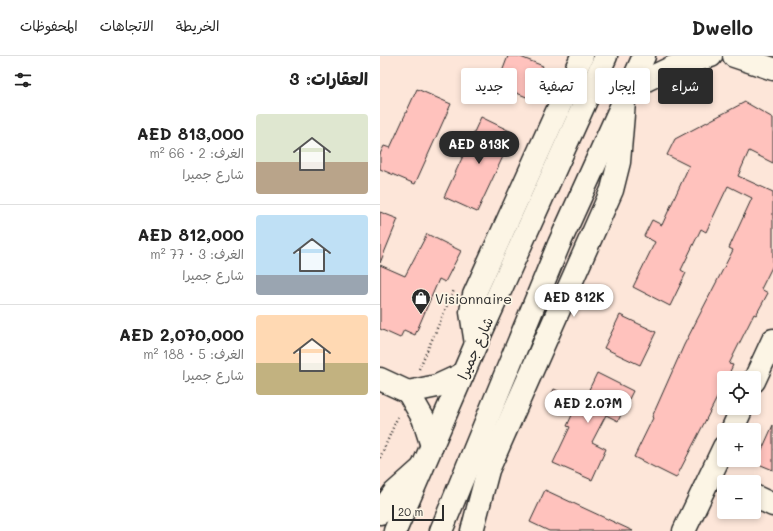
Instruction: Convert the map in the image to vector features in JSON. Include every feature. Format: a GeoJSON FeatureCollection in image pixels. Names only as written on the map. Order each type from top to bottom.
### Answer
{"type":"FeatureCollection","features":[{"type":"Feature","properties":{"kind":"street"},"geometry":{"type":"LineString","coordinates":[[476,344],[471,312],[474,295],[582,56]]}},
{"type":"Feature","properties":{"kind":"street","name":"شارع جميرا"},"geometry":{"type":"LineString","coordinates":[[394,531],[476,344],[606,56]]}},
{"type":"Feature","properties":{"kind":"street"},"geometry":{"type":"LineString","coordinates":[[638,68],[644,56]]}},
{"type":"Feature","properties":{"kind":"street"},"geometry":{"type":"LineString","coordinates":[[650,78],[673,67],[711,56]]}},
{"type":"Feature","properties":{"kind":"street"},"geometry":{"type":"LineString","coordinates":[[734,56],[773,69]]}},
{"type":"Feature","properties":{"kind":"street"},"geometry":{"type":"LineString","coordinates":[[441,531],[559,244],[621,104]]}},
{"type":"Feature","properties":{"kind":"street"},"geometry":{"type":"LineString","coordinates":[[472,531],[488,470],[612,190],[619,162],[624,104]]}},
{"type":"Feature","properties":{"kind":"street"},"geometry":{"type":"LineString","coordinates":[[759,371],[773,340]]}},
{"type":"Feature","properties":{"kind":"street"},"geometry":{"type":"LineString","coordinates":[[380,379],[408,392],[437,386],[463,374]]}},
{"type":"Feature","properties":{"kind":"street"},"geometry":{"type":"LineString","coordinates":[[408,392],[422,418],[432,446]]}},
{"type":"Feature","properties":{"kind":"street"},"geometry":{"type":"LineString","coordinates":[[380,513],[394,493],[422,468]]}},
{"type":"Feature","properties":{"kind":"street"},"geometry":{"type":"LineString","coordinates":[[684,531],[717,480]]}},
{"type":"Feature","properties":{"kind":"street"},"geometry":{"type":"LineString","coordinates":[[761,499],[773,505]]}},
{"type":"Feature","properties":{"kind":"building"},"geometry":{"type":"Polygon","coordinates":[[[508,56],[518,56],[543,66],[542,68],[525,68],[525,96],[517,93],[517,68],[503,68],[508,56]]]}},
{"type":"Feature","properties":{"kind":"building"},"geometry":{"type":"Polygon","coordinates":[[[417,89],[451,104],[415,184],[380,169],[380,154],[384,146],[390,148],[417,89]]]}},
{"type":"Feature","properties":{"kind":"building"},"geometry":{"type":"Polygon","coordinates":[[[745,102],[773,118],[773,163],[749,151],[738,176],[773,192],[773,265],[761,289],[768,293],[756,315],[754,314],[729,364],[733,365],[730,371],[717,371],[717,398],[676,478],[634,457],[653,418],[652,417],[684,345],[733,250],[729,248],[752,198],[728,186],[706,232],[701,229],[681,270],[686,273],[670,306],[633,287],[655,242],[644,236],[652,220],[662,225],[689,166],[667,155],[675,139],[745,102]]]}},
{"type":"Feature","properties":{"kind":"building"},"geometry":{"type":"Polygon","coordinates":[[[481,117],[514,133],[477,212],[444,197],[481,117]]]}},
{"type":"Feature","properties":{"kind":"building"},"geometry":{"type":"Polygon","coordinates":[[[380,212],[398,219],[380,263],[380,212]]]}},
{"type":"Feature","properties":{"kind":"building"},"geometry":{"type":"Polygon","coordinates":[[[427,234],[461,251],[445,282],[439,279],[415,335],[404,330],[400,338],[380,329],[380,265],[405,276],[427,234]]]}},
{"type":"Feature","properties":{"kind":"building"},"geometry":{"type":"Polygon","coordinates":[[[620,315],[656,332],[640,365],[604,348],[620,315]]]}},
{"type":"Feature","properties":{"kind":"building"},"geometry":{"type":"Polygon","coordinates":[[[597,373],[633,391],[618,421],[606,415],[592,442],[606,449],[592,480],[553,463],[570,427],[567,426],[572,415],[547,404],[554,389],[583,402],[597,373]]]}},
{"type":"Feature","properties":{"kind":"building"},"geometry":{"type":"Polygon","coordinates":[[[773,425],[773,470],[761,465],[761,452],[773,425]]]}},
{"type":"Feature","properties":{"kind":"building"},"geometry":{"type":"Polygon","coordinates":[[[545,490],[633,531],[549,531],[530,522],[545,490]]]}},
{"type":"Feature","properties":{"kind":"place","name":"Visionnaire"},"geometry":{"type":"Point","coordinates":[421,315]}}]}
